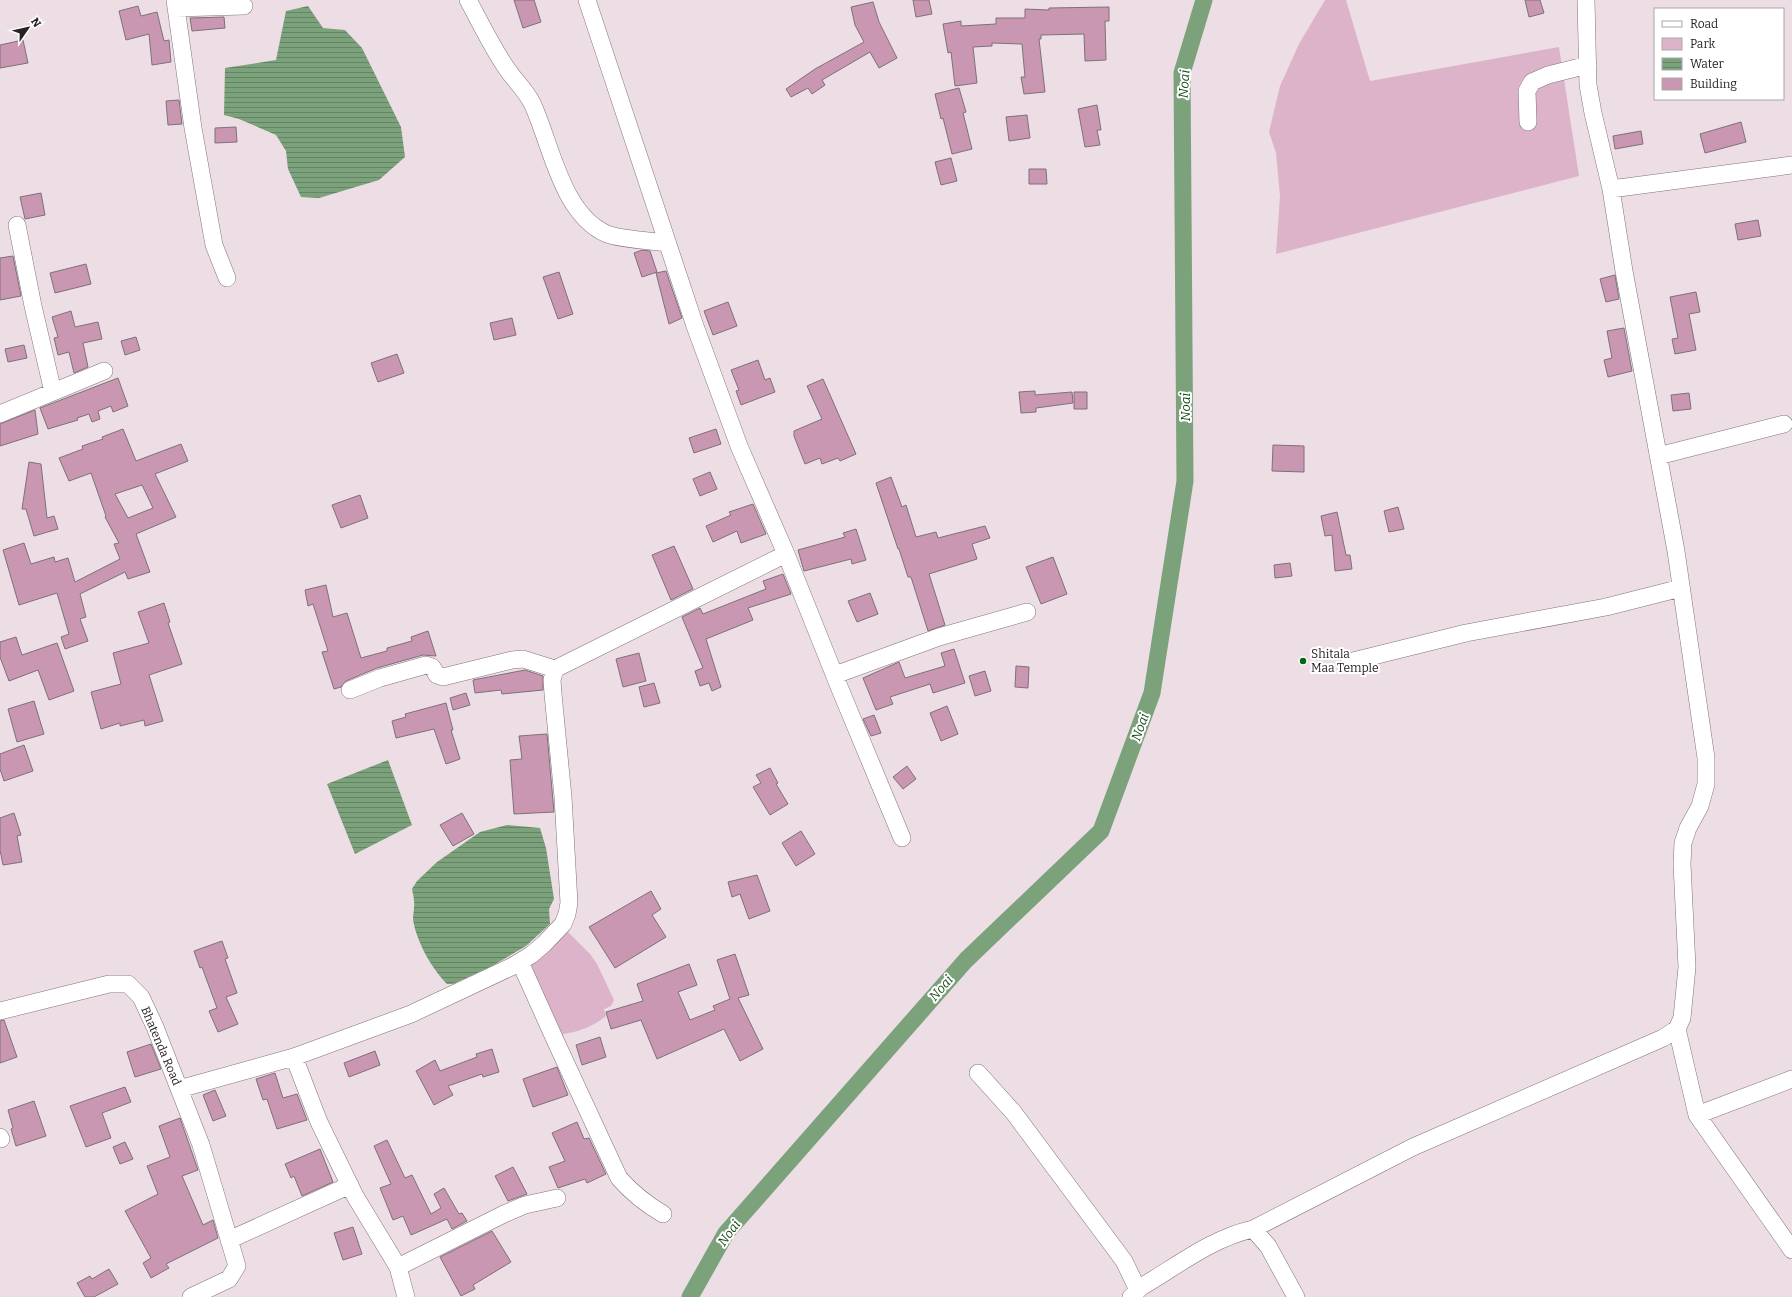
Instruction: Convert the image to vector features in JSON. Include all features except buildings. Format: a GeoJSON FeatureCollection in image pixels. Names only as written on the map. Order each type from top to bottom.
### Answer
{"type":"FeatureCollection","features":[{"type":"Feature","properties":{"kind":"street"},"geometry":{"type":"LineString","coordinates":[[468,0],[506,68],[531,101],[551,157],[571,197],[581,213],[597,228],[609,235],[667,242]]}},
{"type":"Feature","properties":{"kind":"street"},"geometry":{"type":"LineString","coordinates":[[587,0],[695,326],[739,446],[786,554],[902,838]]}},
{"type":"Feature","properties":{"kind":"street"},"geometry":{"type":"LineString","coordinates":[[978,1073],[1014,1113],[1119,1254],[1139,1293],[1218,1240],[1238,1232],[1253,1229],[1413,1147],[1663,1038],[1677,1029],[1682,1018],[1687,967],[1682,864],[1683,843],[1688,828],[1700,806],[1706,784],[1706,758],[1676,551],[1624,271],[1611,190],[1588,85],[1586,0]]}},
{"type":"Feature","properties":{"kind":"street"},"geometry":{"type":"LineString","coordinates":[[227,278],[214,245],[193,128],[175,4],[244,6]]}},
{"type":"Feature","properties":{"kind":"street"},"geometry":{"type":"LineString","coordinates":[[1528,122],[1528,91],[1532,82],[1548,75],[1588,65]]}},
{"type":"Feature","properties":{"kind":"street"},"geometry":{"type":"LineString","coordinates":[[1611,190],[1792,165]]}},
{"type":"Feature","properties":{"kind":"street"},"geometry":{"type":"LineString","coordinates":[[17,225],[52,392]]}},
{"type":"Feature","properties":{"kind":"street"},"geometry":{"type":"LineString","coordinates":[[0,414],[104,371]]}},
{"type":"Feature","properties":{"kind":"street"},"geometry":{"type":"LineString","coordinates":[[1658,456],[1784,424]]}},
{"type":"Feature","properties":{"kind":"street"},"geometry":{"type":"LineString","coordinates":[[350,690],[380,678],[426,665],[432,667],[437,675],[443,677],[512,660],[523,659],[555,669],[786,554]]}},
{"type":"Feature","properties":{"kind":"street"},"geometry":{"type":"LineString","coordinates":[[1349,662],[1466,633],[1583,612],[1681,588]]}},
{"type":"Feature","properties":{"kind":"street"},"geometry":{"type":"LineString","coordinates":[[835,675],[939,637],[1027,612]]}},
{"type":"Feature","properties":{"kind":"street"},"geometry":{"type":"LineString","coordinates":[[179,1089],[294,1057],[411,1014],[520,962],[544,944],[563,924],[569,903],[563,797],[552,680],[555,669]]}},
{"type":"Feature","properties":{"kind":"street"},"geometry":{"type":"LineString","coordinates":[[520,962],[619,1178],[631,1192],[663,1214]]}},
{"type":"Feature","properties":{"kind":"street","name":"Bhatenda Road"},"geometry":{"type":"LineString","coordinates":[[0,1011],[109,984],[128,984],[141,997],[155,1027],[200,1145],[237,1266],[230,1278],[217,1286],[191,1297]]}},
{"type":"Feature","properties":{"kind":"street"},"geometry":{"type":"LineString","coordinates":[[1677,1029],[1697,1116],[1792,1250]]}},
{"type":"Feature","properties":{"kind":"street"},"geometry":{"type":"LineString","coordinates":[[294,1057],[319,1122],[350,1185],[398,1267],[406,1297]]}},
{"type":"Feature","properties":{"kind":"street"},"geometry":{"type":"LineString","coordinates":[[1697,1116],[1792,1079]]}},
{"type":"Feature","properties":{"kind":"street"},"geometry":{"type":"LineString","coordinates":[[229,1240],[350,1185]]}},
{"type":"Feature","properties":{"kind":"street"},"geometry":{"type":"LineString","coordinates":[[398,1267],[504,1214],[525,1205],[557,1198]]}},
{"type":"Feature","properties":{"kind":"street"},"geometry":{"type":"LineString","coordinates":[[1253,1229],[1268,1246],[1296,1297]]}},
{"type":"Feature","properties":{"kind":"green space"},"geometry":{"type":"Polygon","coordinates":[[[1325,0],[1346,0],[1370,81],[1559,47],[1579,176],[1276,254],[1280,196],[1276,153],[1269,132],[1280,86],[1299,44],[1325,0]]]}},
{"type":"Feature","properties":{"kind":"green space"},"geometry":{"type":"Polygon","coordinates":[[[567,931],[590,954],[597,964],[614,1000],[611,1006],[604,1009],[606,1016],[601,1020],[586,1028],[563,1034],[566,1046],[529,962],[567,931]]]}},
{"type":"Feature","properties":{"kind":"water"},"geometry":{"type":"Polygon","coordinates":[[[308,6],[323,28],[345,30],[362,48],[401,127],[405,157],[379,180],[319,198],[301,197],[288,169],[286,151],[276,135],[239,119],[224,115],[225,68],[276,60],[286,11],[308,6]]]}},
{"type":"Feature","properties":{"kind":"water"},"geometry":{"type":"Polygon","coordinates":[[[388,760],[412,825],[355,854],[327,784],[388,760]]]}},
{"type":"Feature","properties":{"kind":"water"},"geometry":{"type":"Polygon","coordinates":[[[507,825],[540,828],[546,848],[554,899],[549,909],[550,924],[526,946],[492,966],[453,984],[447,984],[430,963],[417,936],[413,919],[414,902],[412,889],[417,881],[437,862],[480,832],[507,825]]]}},
{"type":"Feature","properties":{"kind":"waterway","name":"Noai"},"geometry":{"type":"LineString","coordinates":[[690,1297],[726,1233],[966,960],[1101,831],[1152,693],[1185,481],[1182,73],[1204,0]]}},
{"type":"Feature","properties":{"kind":"place","name":"Shitala Maa Temple"},"geometry":{"type":"Point","coordinates":[1303,661]}}]}
